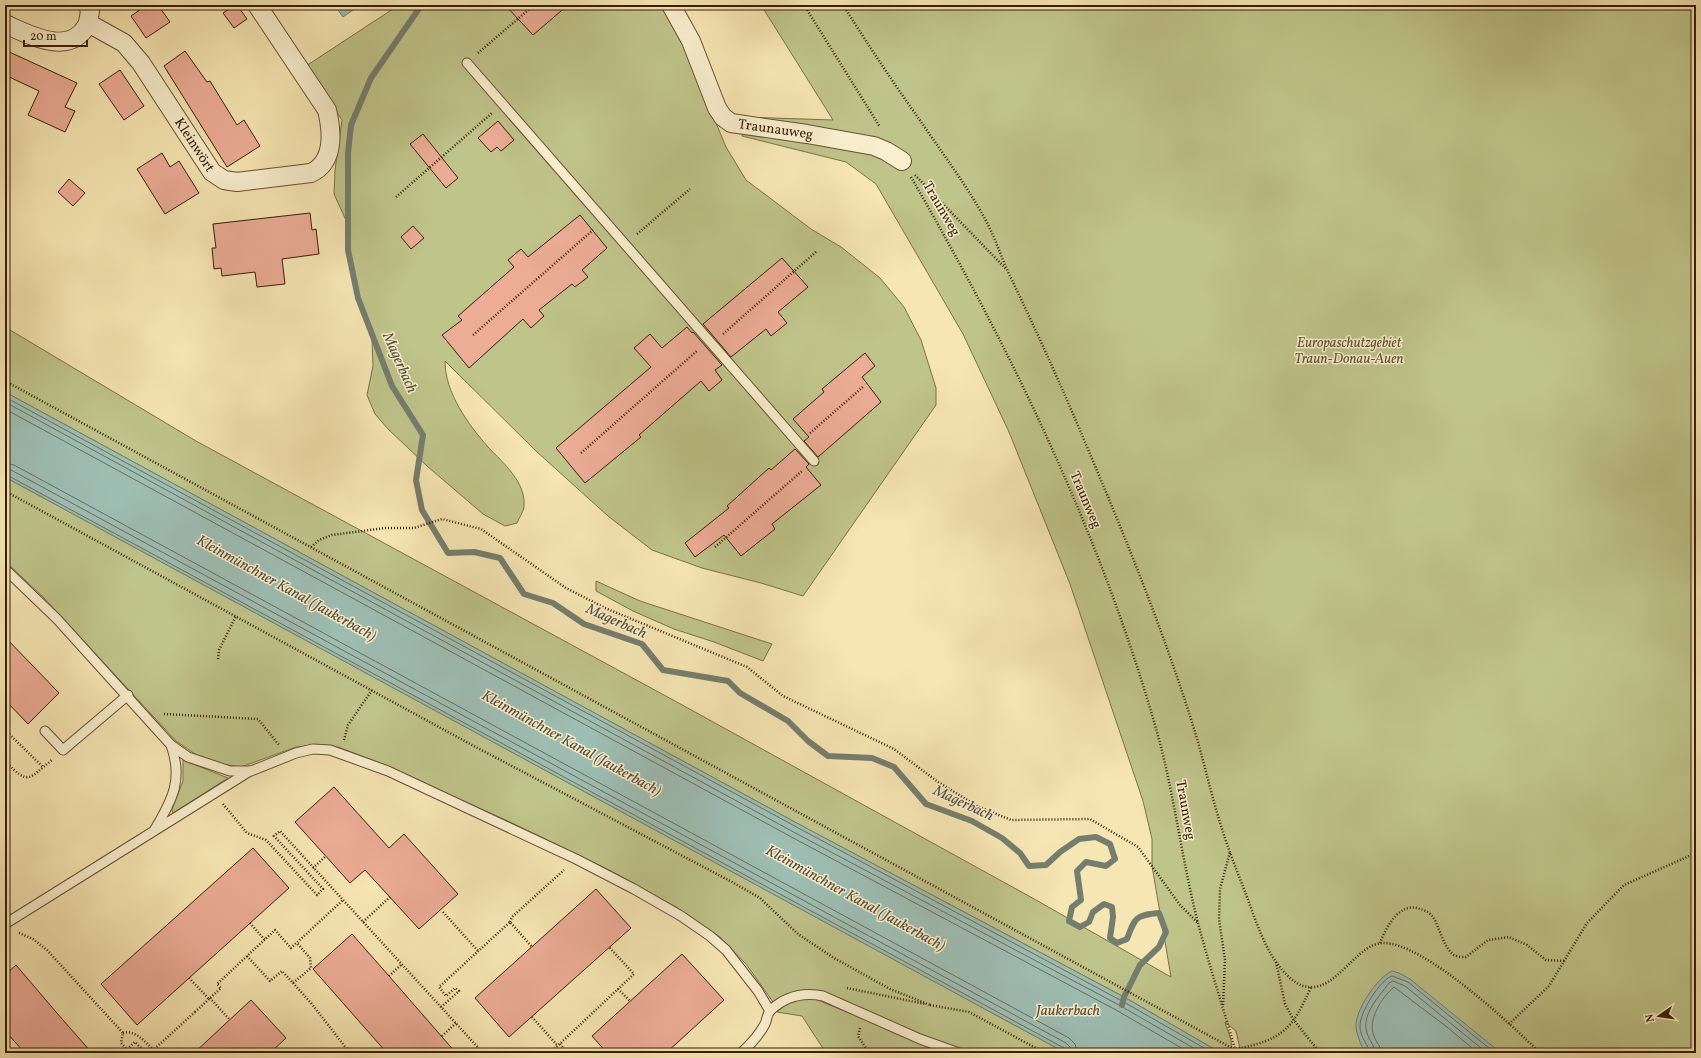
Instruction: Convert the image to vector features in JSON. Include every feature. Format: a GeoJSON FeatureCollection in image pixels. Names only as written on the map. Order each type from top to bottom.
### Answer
{"type":"FeatureCollection","features":[{"type":"Feature","properties":{"kind":"street"},"geometry":{"type":"LineString","coordinates":[[5,24],[38,39],[53,42],[66,41],[77,37],[84,32],[88,23],[90,11],[88,5]]}},
{"type":"Feature","properties":{"kind":"street","name":"Kleinwört"},"geometry":{"type":"LineString","coordinates":[[88,23],[124,43],[141,63],[212,172],[224,180],[237,182],[311,173],[319,169],[327,157],[330,135],[327,110],[257,5]]}},
{"type":"Feature","properties":{"kind":"street","name":"Traunauweg"},"geometry":{"type":"LineString","coordinates":[[671,5],[691,41],[717,108],[723,117],[731,123],[807,134],[874,146],[886,151],[902,161]]}},
{"type":"Feature","properties":{"kind":"lane"},"geometry":{"type":"LineString","coordinates":[[467,63],[814,461]]}},
{"type":"Feature","properties":{"kind":"lane"},"geometry":{"type":"LineString","coordinates":[[5,568],[57,619],[128,695],[171,744],[188,757],[208,765],[230,771],[251,771]]}},
{"type":"Feature","properties":{"kind":"lane"},"geometry":{"type":"LineString","coordinates":[[45,731],[63,750],[128,695]]}},
{"type":"Feature","properties":{"kind":"lane"},"geometry":{"type":"LineString","coordinates":[[154,831],[173,796],[178,777],[177,761],[171,744]]}},
{"type":"Feature","properties":{"kind":"lane"},"geometry":{"type":"LineString","coordinates":[[5,924],[251,771],[287,756],[313,749],[330,750],[388,771],[576,859],[682,916],[710,936],[726,950],[744,971],[770,1011]]}},
{"type":"Feature","properties":{"kind":"lane"},"geometry":{"type":"LineString","coordinates":[[741,1053],[752,1042],[764,1025],[770,1011],[788,998],[799,994],[822,996],[920,1039],[959,1053]]}},
{"type":"Feature","properties":{"kind":"path"},"geometry":{"type":"LineString","coordinates":[[467,63],[534,5]]}},
{"type":"Feature","properties":{"kind":"path"},"geometry":{"type":"LineString","coordinates":[[804,5],[881,129]]}},
{"type":"Feature","properties":{"kind":"path"},"geometry":{"type":"LineString","coordinates":[[843,5],[872,51],[962,182],[985,220],[1057,375],[1109,500],[1162,635],[1194,731],[1230,852],[1257,924],[1275,960],[1290,978],[1311,987],[1331,980],[1341,973],[1368,948],[1380,943],[1401,947],[1458,981],[1509,1024],[1540,1053]]}},
{"type":"Feature","properties":{"kind":"path"},"geometry":{"type":"LineString","coordinates":[[396,197],[503,104]]}},
{"type":"Feature","properties":{"kind":"path"},"geometry":{"type":"LineString","coordinates":[[902,161],[1008,271]]}},
{"type":"Feature","properties":{"kind":"path","name":"Traunweg"},"geometry":{"type":"LineString","coordinates":[[902,161],[964,269],[1026,390],[1087,527],[1127,636],[1156,725],[1168,775],[1185,865],[1198,923],[1235,1049]]}},
{"type":"Feature","properties":{"kind":"path"},"geometry":{"type":"LineString","coordinates":[[625,245],[690,189]]}},
{"type":"Feature","properties":{"kind":"path"},"geometry":{"type":"LineString","coordinates":[[473,335],[604,221]]}},
{"type":"Feature","properties":{"kind":"path"},"geometry":{"type":"LineString","coordinates":[[581,452],[817,251]]}},
{"type":"Feature","properties":{"kind":"path"},"geometry":{"type":"LineString","coordinates":[[5,381],[1241,1053]]}},
{"type":"Feature","properties":{"kind":"path"},"geometry":{"type":"LineString","coordinates":[[798,443],[864,386]]}},
{"type":"Feature","properties":{"kind":"path"},"geometry":{"type":"LineString","coordinates":[[715,547],[814,461]]}},
{"type":"Feature","properties":{"kind":"path"},"geometry":{"type":"LineString","coordinates":[[5,491],[472,745],[732,882],[760,898],[798,934],[834,958],[890,989],[930,1005]]}},
{"type":"Feature","properties":{"kind":"path"},"geometry":{"type":"LineString","coordinates":[[311,547],[319,540],[332,535],[385,528],[414,528],[442,519],[481,529],[566,588],[605,608],[747,667],[783,696],[894,748],[938,782],[977,806],[1011,820],[1090,819],[1138,847],[1180,905],[1198,923]]}},
{"type":"Feature","properties":{"kind":"path"},"geometry":{"type":"LineString","coordinates":[[218,659],[219,650],[236,616]]}},
{"type":"Feature","properties":{"kind":"path"},"geometry":{"type":"LineString","coordinates":[[340,753],[348,725],[372,690]]}},
{"type":"Feature","properties":{"kind":"path"},"geometry":{"type":"LineString","coordinates":[[144,713],[258,719],[287,756]]}},
{"type":"Feature","properties":{"kind":"path"},"geometry":{"type":"LineString","coordinates":[[5,730],[43,767]]}},
{"type":"Feature","properties":{"kind":"path"},"geometry":{"type":"LineString","coordinates":[[5,761],[21,777],[26,778],[33,775],[63,750]]}},
{"type":"Feature","properties":{"kind":"path"},"geometry":{"type":"LineString","coordinates":[[214,793],[247,833],[266,840],[317,895],[323,889],[274,836],[280,831],[483,1053]]}},
{"type":"Feature","properties":{"kind":"path"},"geometry":{"type":"LineString","coordinates":[[1223,1007],[1225,960],[1219,919],[1220,889],[1230,852]]}},
{"type":"Feature","properties":{"kind":"path"},"geometry":{"type":"LineString","coordinates":[[1509,1024],[1549,986],[1587,923],[1624,885],[1696,853]]}},
{"type":"Feature","properties":{"kind":"path"},"geometry":{"type":"LineString","coordinates":[[313,868],[326,856]]}},
{"type":"Feature","properties":{"kind":"path"},"geometry":{"type":"LineString","coordinates":[[441,1007],[459,991],[455,988],[446,996],[439,987],[510,922],[512,917],[576,859]]}},
{"type":"Feature","properties":{"kind":"path"},"geometry":{"type":"LineString","coordinates":[[363,922],[390,897]]}},
{"type":"Feature","properties":{"kind":"path"},"geometry":{"type":"LineString","coordinates":[[150,1053],[209,999],[220,988],[217,984],[275,930],[292,948],[343,900]]}},
{"type":"Feature","properties":{"kind":"path"},"geometry":{"type":"LineString","coordinates":[[1380,943],[1385,929],[1404,908],[1414,906],[1425,910],[1432,917],[1448,948],[1455,956],[1466,957],[1488,940],[1510,937],[1527,945],[1546,960],[1564,961]]}},
{"type":"Feature","properties":{"kind":"path"},"geometry":{"type":"LineString","coordinates":[[443,912],[478,951]]}},
{"type":"Feature","properties":{"kind":"path"},"geometry":{"type":"LineString","coordinates":[[510,922],[532,947]]}},
{"type":"Feature","properties":{"kind":"path"},"geometry":{"type":"LineString","coordinates":[[250,923],[265,940]]}},
{"type":"Feature","properties":{"kind":"path"},"geometry":{"type":"LineString","coordinates":[[15,931],[33,939],[47,950],[123,1033]]}},
{"type":"Feature","properties":{"kind":"path"},"geometry":{"type":"LineString","coordinates":[[293,984],[311,968],[310,958],[297,943]]}},
{"type":"Feature","properties":{"kind":"path"},"geometry":{"type":"LineString","coordinates":[[550,1053],[634,974],[609,947]]}},
{"type":"Feature","properties":{"kind":"path"},"geometry":{"type":"LineString","coordinates":[[247,956],[270,982],[282,971],[311,1003],[350,1053]]}},
{"type":"Feature","properties":{"kind":"path"},"geometry":{"type":"LineString","coordinates":[[1275,960],[1285,1004],[1294,1019],[1320,1053]]}},
{"type":"Feature","properties":{"kind":"path"},"geometry":{"type":"LineString","coordinates":[[389,976],[402,964]]}},
{"type":"Feature","properties":{"kind":"path"},"geometry":{"type":"LineString","coordinates":[[189,978],[230,1020]]}},
{"type":"Feature","properties":{"kind":"path"},"geometry":{"type":"LineString","coordinates":[[841,987],[870,994],[969,1012],[1044,1053]]}},
{"type":"Feature","properties":{"kind":"path"},"geometry":{"type":"LineString","coordinates":[[1235,1049],[1256,1045],[1275,1038],[1285,1030],[1294,1019],[1311,987]]}},
{"type":"Feature","properties":{"kind":"path"},"geometry":{"type":"LineString","coordinates":[[618,989],[630,1001]]}},
{"type":"Feature","properties":{"kind":"path"},"geometry":{"type":"LineString","coordinates":[[863,1014],[858,1036],[869,1053]]}},
{"type":"Feature","properties":{"kind":"path"},"geometry":{"type":"LineString","coordinates":[[532,1017],[568,1053]]}},
{"type":"Feature","properties":{"kind":"path"},"geometry":{"type":"LineString","coordinates":[[442,1036],[456,1023]]}},
{"type":"Feature","properties":{"kind":"path"},"geometry":{"type":"LineString","coordinates":[[123,1033],[129,1031],[135,1033],[157,1053]]}},
{"type":"Feature","properties":{"kind":"path"},"geometry":{"type":"LineString","coordinates":[[123,1033],[121,1044],[130,1053]]}},
{"type":"Feature","properties":{"kind":"path"},"geometry":{"type":"LineString","coordinates":[[5,1037],[8,1034]]}},
{"type":"Feature","properties":{"kind":"path"},"geometry":{"type":"LineString","coordinates":[[127,1049],[135,1042],[146,1053]]}},
{"type":"Feature","properties":{"kind":"path"},"geometry":{"type":"LineString","coordinates":[[1233,1053],[1235,1049]]}},
{"type":"Feature","properties":{"kind":"green space"},"geometry":{"type":"Polygon","coordinates":[[[399,5],[662,5],[679,34],[726,147],[746,180],[811,229],[841,247],[880,278],[904,307],[921,340],[936,388],[936,405],[803,596],[761,583],[702,568],[652,550],[608,516],[536,451],[445,361],[449,385],[459,407],[480,438],[507,466],[521,489],[524,497],[524,508],[517,523],[505,526],[483,514],[427,466],[388,429],[375,414],[367,395],[373,366],[372,340],[361,305],[348,250],[349,227],[334,194],[335,170],[342,120],[306,66],[399,5]]]}},
{"type":"Feature","properties":{"kind":"green space","name":"Europaschutzgebiet Traun-Donau-Auen"},"geometry":{"type":"Polygon","coordinates":[[[761,5],[1696,5],[1696,1053],[1241,1053],[1236,1031],[1225,1022],[1232,1046],[1230,1053],[1221,1053],[1124,997],[804,827],[5,392],[5,327],[196,441],[675,701],[1036,900],[1171,977],[1152,866],[1152,839],[1143,801],[1070,584],[1009,432],[963,334],[876,184],[846,162],[742,136],[742,117],[833,120],[761,5]]]}},
{"type":"Feature","properties":{"kind":"green space"},"geometry":{"type":"Polygon","coordinates":[[[5,477],[1066,1053],[971,1053],[924,1037],[814,990],[804,991],[773,1002],[746,964],[720,937],[676,907],[611,871],[514,824],[375,761],[338,747],[318,745],[296,747],[241,767],[220,764],[198,756],[176,741],[44,598],[5,561],[5,477]]]}},
{"type":"Feature","properties":{"kind":"green space"},"geometry":{"type":"Polygon","coordinates":[[[596,581],[640,601],[772,644],[763,661],[714,642],[674,629],[633,611],[596,591],[596,581]]]}},
{"type":"Feature","properties":{"kind":"green space"},"geometry":{"type":"Polygon","coordinates":[[[183,760],[228,778],[173,813],[172,809],[183,781],[183,760]]]}},
{"type":"Feature","properties":{"kind":"green space"},"geometry":{"type":"Polygon","coordinates":[[[797,999],[815,999],[948,1053],[826,1053],[802,1016],[777,1012],[788,1003],[797,999]]]}},
{"type":"Feature","properties":{"kind":"water"},"geometry":{"type":"Polygon","coordinates":[[[344,5],[360,5],[343,17],[338,10],[344,5]]]}},
{"type":"Feature","properties":{"kind":"water","name":"Jaukerbach"},"geometry":{"type":"Polygon","coordinates":[[[5,392],[804,827],[1124,997],[1221,1053],[1066,1053],[5,477],[5,392]]]}},
{"type":"Feature","properties":{"kind":"water"},"geometry":{"type":"Polygon","coordinates":[[[1392,971],[1410,979],[1501,1053],[1370,1053],[1366,1051],[1361,1044],[1356,1030],[1359,1012],[1374,987],[1380,980],[1392,971]]]}},
{"type":"Feature","properties":{"kind":"building"},"geometry":{"type":"Polygon","coordinates":[[[147,5],[158,5],[170,22],[146,38],[131,16],[147,5]]]}},
{"type":"Feature","properties":{"kind":"building"},"geometry":{"type":"Polygon","coordinates":[[[237,5],[247,19],[234,28],[223,13],[237,5]]]}},
{"type":"Feature","properties":{"kind":"building"},"geometry":{"type":"Polygon","coordinates":[[[505,5],[568,5],[533,35],[505,5]]]}},
{"type":"Feature","properties":{"kind":"building"},"geometry":{"type":"Polygon","coordinates":[[[5,50],[77,83],[65,107],[75,111],[65,132],[28,115],[39,91],[5,75],[5,50]]]}},
{"type":"Feature","properties":{"kind":"building"},"geometry":{"type":"Polygon","coordinates":[[[185,51],[207,82],[210,81],[237,125],[244,120],[260,146],[227,167],[164,66],[185,51]]]}},
{"type":"Feature","properties":{"kind":"building"},"geometry":{"type":"Polygon","coordinates":[[[120,70],[144,106],[124,120],[99,84],[120,70]]]}},
{"type":"Feature","properties":{"kind":"building"},"geometry":{"type":"Polygon","coordinates":[[[498,121],[514,140],[501,151],[497,147],[491,152],[478,138],[498,121]]]}},
{"type":"Feature","properties":{"kind":"building"},"geometry":{"type":"Polygon","coordinates":[[[423,134],[458,178],[446,188],[410,144],[423,134]]]}},
{"type":"Feature","properties":{"kind":"building"},"geometry":{"type":"Polygon","coordinates":[[[162,153],[170,167],[179,161],[199,193],[165,214],[137,169],[162,153]]]}},
{"type":"Feature","properties":{"kind":"building"},"geometry":{"type":"Polygon","coordinates":[[[69,179],[85,193],[73,206],[58,192],[69,179]]]}},
{"type":"Feature","properties":{"kind":"building"},"geometry":{"type":"Polygon","coordinates":[[[310,213],[312,230],[316,229],[319,254],[282,259],[285,284],[257,287],[255,272],[222,276],[221,268],[214,269],[212,248],[216,248],[213,224],[310,213]]]}},
{"type":"Feature","properties":{"kind":"building"},"geometry":{"type":"Polygon","coordinates":[[[580,215],[607,248],[582,270],[588,277],[575,287],[572,284],[539,310],[544,316],[531,328],[523,319],[469,368],[442,335],[462,320],[458,316],[514,267],[508,260],[521,249],[528,257],[580,215]]]}},
{"type":"Feature","properties":{"kind":"building"},"geometry":{"type":"Polygon","coordinates":[[[413,226],[424,238],[411,249],[401,237],[413,226]]]}},
{"type":"Feature","properties":{"kind":"building"},"geometry":{"type":"Polygon","coordinates":[[[782,258],[808,287],[778,312],[787,323],[771,336],[766,329],[731,357],[703,324],[782,258]]]}},
{"type":"Feature","properties":{"kind":"building"},"geometry":{"type":"Polygon","coordinates":[[[687,327],[722,365],[715,370],[722,380],[709,391],[701,381],[639,435],[641,437],[585,483],[556,448],[651,367],[634,348],[650,334],[662,348],[687,327]]]}},
{"type":"Feature","properties":{"kind":"building"},"geometry":{"type":"Polygon","coordinates":[[[865,353],[875,366],[862,377],[881,402],[818,457],[804,441],[809,437],[793,419],[824,392],[822,389],[865,353]]]}},
{"type":"Feature","properties":{"kind":"building"},"geometry":{"type":"Polygon","coordinates":[[[795,449],[809,464],[806,467],[821,485],[772,524],[775,529],[741,556],[724,535],[695,557],[685,543],[729,508],[727,506],[769,468],[771,470],[795,449]]]}},
{"type":"Feature","properties":{"kind":"building"},"geometry":{"type":"Polygon","coordinates":[[[5,637],[59,693],[28,724],[5,700],[5,637]]]}},
{"type":"Feature","properties":{"kind":"building"},"geometry":{"type":"Polygon","coordinates":[[[334,787],[389,848],[404,834],[458,894],[419,929],[365,870],[350,883],[295,822],[334,787]]]}},
{"type":"Feature","properties":{"kind":"building"},"geometry":{"type":"Polygon","coordinates":[[[253,848],[289,888],[137,1025],[101,984],[253,848]]]}},
{"type":"Feature","properties":{"kind":"building"},"geometry":{"type":"Polygon","coordinates":[[[596,889],[631,928],[509,1037],[475,998],[596,889]]]}},
{"type":"Feature","properties":{"kind":"building"},"geometry":{"type":"Polygon","coordinates":[[[352,934],[456,1053],[387,1053],[313,969],[352,934]]]}},
{"type":"Feature","properties":{"kind":"building"},"geometry":{"type":"Polygon","coordinates":[[[682,954],[724,1000],[666,1053],[607,1053],[592,1036],[682,954]]]}},
{"type":"Feature","properties":{"kind":"building"},"geometry":{"type":"Polygon","coordinates":[[[16,965],[92,1053],[25,1053],[14,1041],[5,1030],[5,975],[16,965]]]}},
{"type":"Feature","properties":{"kind":"building"},"geometry":{"type":"Polygon","coordinates":[[[251,1000],[286,1038],[270,1053],[194,1053],[251,1000]]]}},
{"type":"Feature","properties":{"kind":"waterway","name":"Magerbach"},"geometry":{"type":"LineString","coordinates":[[418,5],[418,10],[371,78],[351,125],[348,153],[348,250],[358,298],[392,386],[423,435],[416,480],[422,510],[448,553],[474,552],[500,558],[524,594],[553,603],[584,624],[642,644],[663,670],[728,681],[740,693],[788,721],[808,741],[828,756],[872,758],[894,767],[926,804],[972,821],[1002,838],[1020,853],[1029,866],[1046,865],[1060,852],[1079,839],[1096,837],[1110,844],[1115,859],[1106,866],[1086,862],[1077,871],[1081,900],[1072,907],[1069,921],[1080,927],[1089,922],[1093,912],[1104,904],[1112,907],[1113,917],[1110,938],[1117,943],[1127,939],[1137,918],[1145,915],[1159,913],[1166,932],[1159,947],[1140,965],[1124,997],[1122,1005]]}},
{"type":"Feature","properties":{"kind":"water label","name":"Kleinmünchner Kanal (Jaukerbach)"},"geometry":{"type":"Point","coordinates":[286,589]}},
{"type":"Feature","properties":{"kind":"water label","name":"Kleinmünchner Kanal (Jaukerbach)"},"geometry":{"type":"Point","coordinates":[571,744]}},
{"type":"Feature","properties":{"kind":"water label","name":"Kleinmünchner Kanal (Jaukerbach)"},"geometry":{"type":"Point","coordinates":[855,899]}}]}
